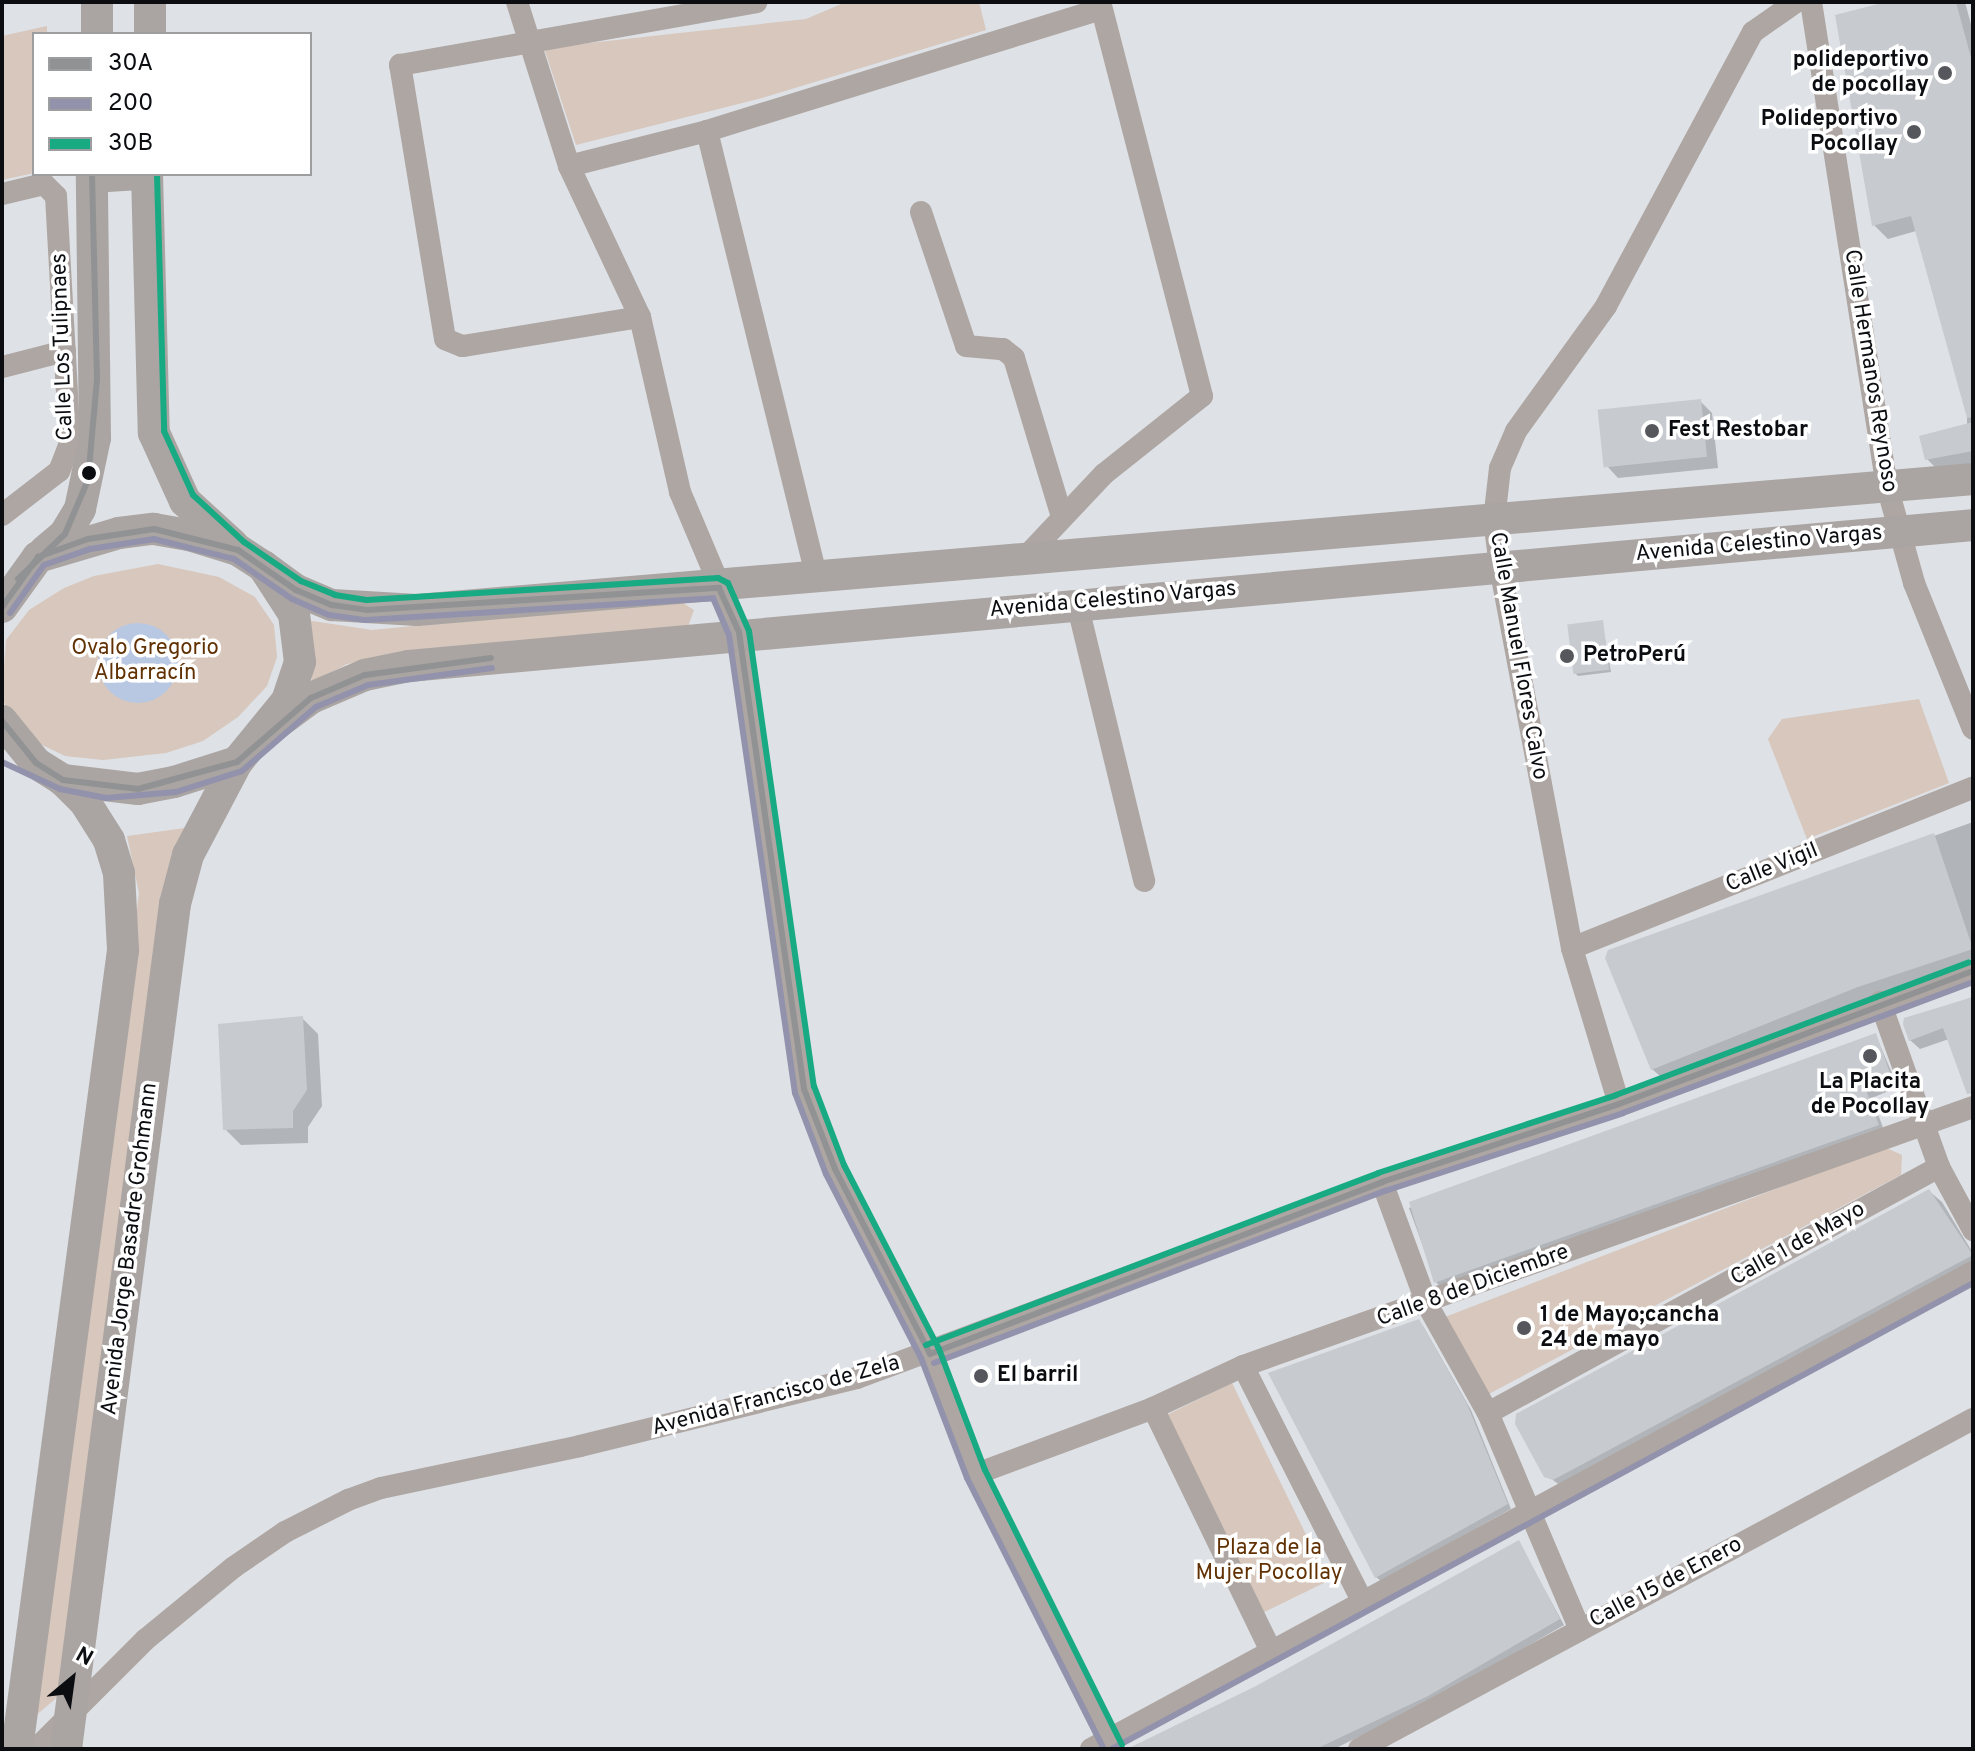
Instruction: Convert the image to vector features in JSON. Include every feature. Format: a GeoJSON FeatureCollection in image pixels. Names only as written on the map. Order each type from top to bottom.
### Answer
{"type":"FeatureCollection","features":[{"type":"Feature","properties":{"kind":"highway"},"geometry":{"type":"LineString","coordinates":[[97,2],[97,32]]}},
{"type":"Feature","properties":{"kind":"highway"},"geometry":{"type":"LineString","coordinates":[[150,2],[150,32]]}},
{"type":"Feature","properties":{"kind":"highway"},"geometry":{"type":"LineString","coordinates":[[2,607],[38,557],[65,534],[80,509],[95,438],[92,176]]}},
{"type":"Feature","properties":{"kind":"highway"},"geometry":{"type":"LineString","coordinates":[[63,780],[138,789],[237,762],[269,729],[296,685],[300,662],[294,614],[251,558],[185,501],[154,433],[147,176]]}},
{"type":"Feature","properties":{"kind":"highway","name":"Avenida Celestino Vargas"},"geometry":{"type":"LineString","coordinates":[[251,558],[308,595],[367,610],[719,588],[1973,479]]}},
{"type":"Feature","properties":{"kind":"highway","name":"Avenida Celestino Vargas"},"geometry":{"type":"LineString","coordinates":[[269,729],[311,698],[365,675],[409,666],[739,632],[1973,525]]}},
{"type":"Feature","properties":{"kind":"highway"},"geometry":{"type":"LineString","coordinates":[[38,557],[88,539],[154,529],[251,558]]}},
{"type":"Feature","properties":{"kind":"highway"},"geometry":{"type":"LineString","coordinates":[[964,567],[970,612]]}},
{"type":"Feature","properties":{"kind":"highway","name":"Avenida Jorge Basadre Grohmann"},"geometry":{"type":"LineString","coordinates":[[2,721],[36,763],[63,780],[85,802],[109,840],[119,873],[123,950],[17,1749]]}},
{"type":"Feature","properties":{"kind":"highway","name":"Avenida Jorge Basadre Grohmann"},"geometry":{"type":"LineString","coordinates":[[66,1749],[175,904],[188,855],[237,762]]}},
{"type":"Feature","properties":{"kind":"street"},"geometry":{"type":"LineString","coordinates":[[517,2],[569,166],[640,317],[680,492],[739,632],[804,1089],[835,1169],[930,1354],[976,1474],[1104,1746],[1270,1649],[1973,1272]]}},
{"type":"Feature","properties":{"kind":"street"},"geometry":{"type":"LineString","coordinates":[[640,317],[462,346],[445,339],[400,65],[756,2]]}},
{"type":"Feature","properties":{"kind":"street","name":"Calle Manuel Flores Calvo"},"geometry":{"type":"LineString","coordinates":[[1619,1104],[1572,948],[1500,566],[1494,520],[1500,468],[1516,431],[1606,306],[1753,32],[1796,2]]}},
{"type":"Feature","properties":{"kind":"street","name":"Calle Hermanos Reynoso"},"geometry":{"type":"LineString","coordinates":[[1811,2],[1887,486],[1897,532],[1973,729]]}},
{"type":"Feature","properties":{"kind":"street"},"geometry":{"type":"LineString","coordinates":[[569,166],[707,131],[1101,6],[1202,396],[1104,474],[1021,562]]}},
{"type":"Feature","properties":{"kind":"street"},"geometry":{"type":"LineString","coordinates":[[707,131],[817,580]]}},
{"type":"Feature","properties":{"kind":"street","name":"Calle Los Tulipnaes"},"geometry":{"type":"LineString","coordinates":[[2,194],[44,184],[56,196],[70,443],[65,459],[45,485],[2,515]]}},
{"type":"Feature","properties":{"kind":"street"},"geometry":{"type":"LineString","coordinates":[[921,212],[966,346],[1006,350],[1014,358],[1062,517]]}},
{"type":"Feature","properties":{"kind":"street"},"geometry":{"type":"LineString","coordinates":[[2,367],[65,351]]}},
{"type":"Feature","properties":{"kind":"street"},"geometry":{"type":"LineString","coordinates":[[1077,603],[1144,881]]}},
{"type":"Feature","properties":{"kind":"street","name":"Calle Vigil"},"geometry":{"type":"LineString","coordinates":[[1572,948],[1973,788]]}},
{"type":"Feature","properties":{"kind":"street","name":"Avenida Francisco de Zela"},"geometry":{"type":"LineString","coordinates":[[36,1749],[145,1640],[234,1567],[285,1532],[348,1500],[381,1488],[580,1446],[857,1378],[930,1354],[1382,1182],[1619,1104],[1880,1002],[1973,971]]}},
{"type":"Feature","properties":{"kind":"street"},"geometry":{"type":"LineString","coordinates":[[1880,1002],[1939,1167],[1973,1230]]}},
{"type":"Feature","properties":{"kind":"street","name":"Calle 8 de Diciembre"},"geometry":{"type":"LineString","coordinates":[[976,1474],[1153,1408],[1243,1366],[1427,1304],[1973,1107]]}},
{"type":"Feature","properties":{"kind":"street","name":"Calle 1 de Mayo"},"geometry":{"type":"LineString","coordinates":[[1488,1413],[1939,1167]]}},
{"type":"Feature","properties":{"kind":"street"},"geometry":{"type":"LineString","coordinates":[[1382,1182],[1427,1304],[1488,1413],[1526,1512],[1580,1630]]}},
{"type":"Feature","properties":{"kind":"street"},"geometry":{"type":"LineString","coordinates":[[1243,1366],[1362,1601]]}},
{"type":"Feature","properties":{"kind":"street"},"geometry":{"type":"LineString","coordinates":[[1153,1408],[1270,1649]]}},
{"type":"Feature","properties":{"kind":"street","name":"Calle 15 de Enero"},"geometry":{"type":"LineString","coordinates":[[1359,1749],[1973,1419]]}},
{"type":"Feature","properties":{"kind":"green space"},"geometry":{"type":"Polygon","coordinates":[[[846,2],[979,2],[986,30],[762,98],[576,145],[544,48],[806,19],[846,2]]]}},
{"type":"Feature","properties":{"kind":"green space"},"geometry":{"type":"Polygon","coordinates":[[[47,26],[47,32],[32,32],[32,173],[2,180],[2,36],[47,26]]]}},
{"type":"Feature","properties":{"kind":"green space","name":"Ovalo Gregorio Albarracín"},"geometry":{"type":"Polygon","coordinates":[[[158,564],[219,577],[255,597],[274,625],[277,657],[267,686],[238,717],[203,741],[166,753],[103,760],[65,756],[28,738],[7,711],[2,695],[6,640],[29,610],[64,588],[94,576],[158,564]]]}},
{"type":"Feature","properties":{"kind":"green space"},"geometry":{"type":"Polygon","coordinates":[[[678,600],[694,610],[687,629],[383,658],[347,664],[312,683],[306,620],[372,630],[678,600]]]}},
{"type":"Feature","properties":{"kind":"green space"},"geometry":{"type":"Polygon","coordinates":[[[1919,699],[1949,783],[1807,839],[1768,739],[1782,719],[1919,699]]]}},
{"type":"Feature","properties":{"kind":"green space"},"geometry":{"type":"Polygon","coordinates":[[[185,828],[60,1695],[34,1717],[139,893],[127,836],[185,828]]]}},
{"type":"Feature","properties":{"kind":"green space"},"geometry":{"type":"Polygon","coordinates":[[[1884,1147],[1902,1155],[1901,1175],[1487,1395],[1445,1317],[1884,1147]]]}},
{"type":"Feature","properties":{"kind":"green space","name":"Plaza de la Mujer Pocollay"},"geometry":{"type":"Polygon","coordinates":[[[1232,1383],[1328,1581],[1247,1621],[1150,1423],[1232,1383]]]}},
{"type":"Feature","properties":{"kind":"water"},"geometry":{"type":"Polygon","coordinates":[[[138,623],[153,626],[166,635],[175,648],[178,663],[175,678],[166,691],[153,700],[138,703],[123,700],[110,691],[101,678],[98,663],[101,648],[110,635],[123,626],[138,623]]]}},
{"type":"Feature","properties":{"kind":"building","name":"Polideportivo Pocollay"},"geometry":{"type":"Polygon","coordinates":[[[1886,2],[1956,2],[1973,65],[1973,417],[1967,418],[1911,216],[1872,226],[1835,15],[1886,2]]]}},
{"type":"Feature","properties":{"kind":"building","name":"Fest Restobar"},"geometry":{"type":"Polygon","coordinates":[[[1701,399],[1707,457],[1604,468],[1598,410],[1701,399]]]}},
{"type":"Feature","properties":{"kind":"building"},"geometry":{"type":"Polygon","coordinates":[[[1973,422],[1973,451],[1925,460],[1919,436],[1973,422]]]}},
{"type":"Feature","properties":{"kind":"building"},"geometry":{"type":"Polygon","coordinates":[[[1603,620],[1609,670],[1573,674],[1567,624],[1603,620]]]}},
{"type":"Feature","properties":{"kind":"building"},"geometry":{"type":"Polygon","coordinates":[[[1934,833],[1973,949],[1858,987],[1651,1070],[1605,958],[1608,950],[1934,833]]]}},
{"type":"Feature","properties":{"kind":"building"},"geometry":{"type":"Polygon","coordinates":[[[1973,997],[1973,1093],[1967,1094],[1943,1028],[1909,1041],[1903,1024],[1904,1018],[1973,997]]]}},
{"type":"Feature","properties":{"kind":"building"},"geometry":{"type":"Polygon","coordinates":[[[303,1016],[307,1090],[293,1111],[293,1128],[223,1130],[218,1024],[303,1016]]]}},
{"type":"Feature","properties":{"kind":"building"},"geometry":{"type":"Polygon","coordinates":[[[1876,1033],[1892,1079],[1866,1090],[1879,1125],[1434,1283],[1409,1202],[1876,1033]]]}},
{"type":"Feature","properties":{"kind":"building"},"geometry":{"type":"Polygon","coordinates":[[[1929,1189],[1973,1255],[1553,1480],[1544,1477],[1515,1424],[1516,1414],[1929,1189]]]}},
{"type":"Feature","properties":{"kind":"building"},"geometry":{"type":"Polygon","coordinates":[[[1419,1319],[1467,1404],[1508,1504],[1375,1578],[1268,1373],[1419,1319]]]}},
{"type":"Feature","properties":{"kind":"building"},"geometry":{"type":"Polygon","coordinates":[[[1519,1540],[1560,1619],[1428,1696],[1316,1749],[1127,1749],[1256,1686],[1519,1540]]]}},
{"type":"Feature","properties":{"kind":"transit line","name":"30A"},"geometry":{"type":"LineString","coordinates":[[18,579],[65,534],[88,480],[97,379],[92,176]]}},
{"type":"Feature","properties":{"kind":"transit line","name":"30B"},"geometry":{"type":"LineString","coordinates":[[157,176],[164,431],[193,495],[244,542],[301,581],[335,595],[367,600],[718,578],[728,583],[749,631],[814,1086],[844,1165],[939,1349],[985,1470],[1122,1745]]}},
{"type":"Feature","properties":{"kind":"transit line","name":"30A"},"geometry":{"type":"LineString","coordinates":[[2,607],[38,557],[88,539],[154,529],[238,550],[296,590],[332,605],[367,610],[719,588],[739,632],[804,1089],[835,1169],[930,1354]]}},
{"type":"Feature","properties":{"kind":"transit line","name":"200"},"geometry":{"type":"LineString","coordinates":[[10,613],[44,565],[90,549],[154,539],[234,559],[292,599],[329,615],[366,620],[713,598],[729,635],[795,1093],[826,1174],[921,1358],[967,1478],[1104,1749]]}},
{"type":"Feature","properties":{"kind":"transit line","name":"30A"},"geometry":{"type":"LineString","coordinates":[[2,721],[36,763],[63,780],[138,789],[237,762],[311,698],[365,675],[491,658]]}},
{"type":"Feature","properties":{"kind":"transit line","name":"200"},"geometry":{"type":"LineString","coordinates":[[2,762],[60,789],[106,798],[176,792],[242,771],[316,707],[368,685],[492,668]]}},
{"type":"Feature","properties":{"kind":"transit line","name":"30B"},"geometry":{"type":"LineString","coordinates":[[926,1345],[1378,1173],[1616,1095],[1969,962]]}},
{"type":"Feature","properties":{"kind":"transit line","name":"30A"},"geometry":{"type":"LineString","coordinates":[[930,1354],[1382,1182],[1619,1104],[1973,971]]}},
{"type":"Feature","properties":{"kind":"transit line","name":"200"},"geometry":{"type":"LineString","coordinates":[[934,1363],[1385,1191],[1623,1113],[1973,982]]}},
{"type":"Feature","properties":{"kind":"transit line","name":"200"},"geometry":{"type":"LineString","coordinates":[[1112,1749],[1973,1283]]}},
{"type":"Feature","properties":{"kind":"place","name":"polideportivo de pocollay"},"geometry":{"type":"Point","coordinates":[1945,73]}},
{"type":"Feature","properties":{"kind":"place","name":"Polideportivo Pocollay"},"geometry":{"type":"Point","coordinates":[1914,132]}},
{"type":"Feature","properties":{"kind":"place","name":"Fest Restobar"},"geometry":{"type":"Point","coordinates":[1652,431]}},
{"type":"Feature","properties":{"kind":"place","name":"PetroPerú"},"geometry":{"type":"Point","coordinates":[1567,656]}},
{"type":"Feature","properties":{"kind":"place","name":"La Placita de Pocollay"},"geometry":{"type":"Point","coordinates":[1870,1056]}},
{"type":"Feature","properties":{"kind":"place","name":"1 de Mayo;cancha 24 de mayo"},"geometry":{"type":"Point","coordinates":[1524,1328]}},
{"type":"Feature","properties":{"kind":"place","name":"El barril"},"geometry":{"type":"Point","coordinates":[981,1376]}}]}
